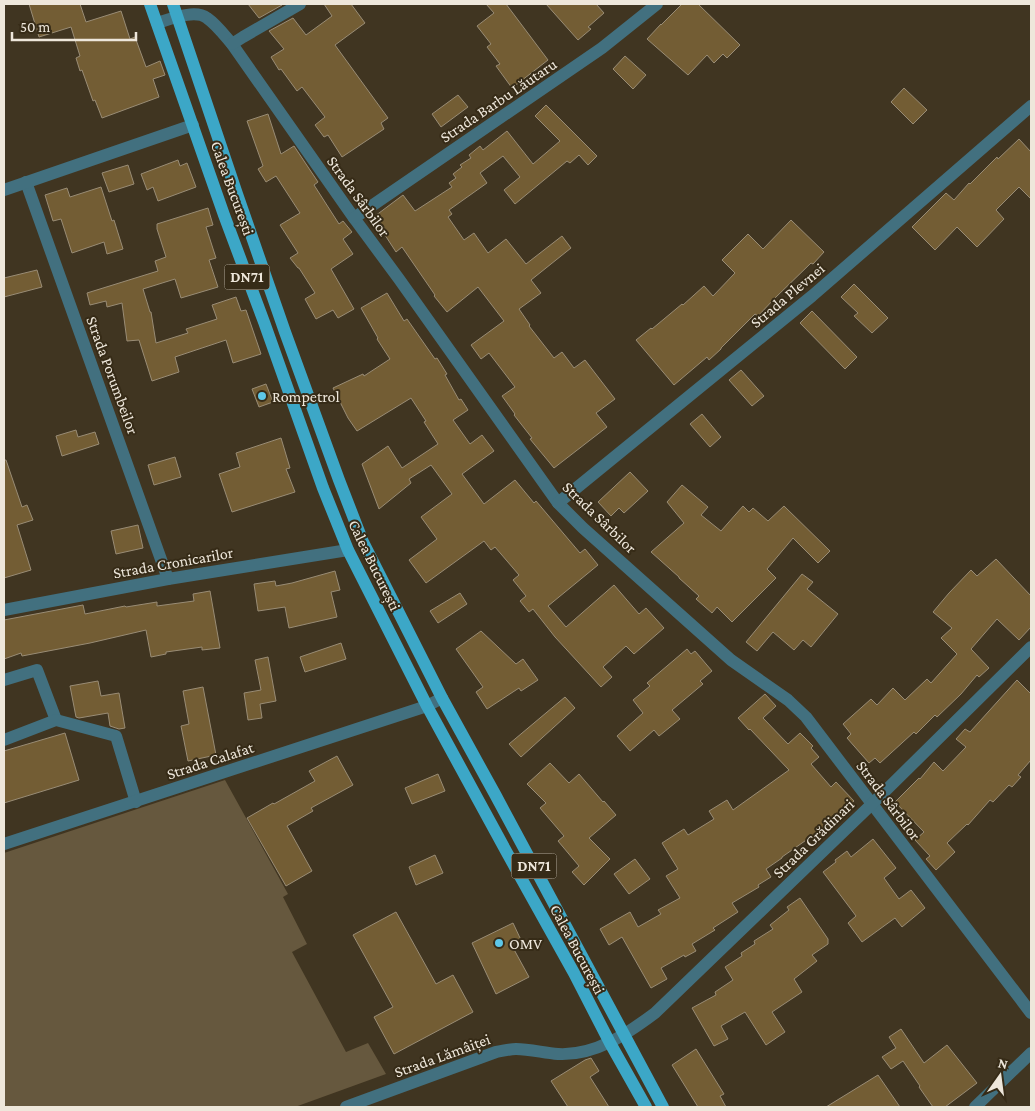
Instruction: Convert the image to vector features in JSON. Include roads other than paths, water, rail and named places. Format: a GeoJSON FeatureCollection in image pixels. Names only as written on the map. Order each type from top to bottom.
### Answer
{"type":"FeatureCollection","features":[{"type":"Feature","properties":{"kind":"main road","name":"Calea București"},"geometry":{"type":"LineString","coordinates":[[150,4],[323,488],[348,550],[427,706],[646,1107]]}},
{"type":"Feature","properties":{"kind":"main road","name":"Calea București"},"geometry":{"type":"LineString","coordinates":[[173,4],[282,322],[363,542],[442,698],[663,1107]]}},
{"type":"Feature","properties":{"kind":"main road"},"geometry":{"type":"LineString","coordinates":[[348,550],[363,542]]}},
{"type":"Feature","properties":{"kind":"street"},"geometry":{"type":"LineString","coordinates":[[232,44],[300,4]]}},
{"type":"Feature","properties":{"kind":"street","name":"Strada Barbu Lăutaru"},"geometry":{"type":"LineString","coordinates":[[354,218],[602,48],[657,4]]}},
{"type":"Feature","properties":{"kind":"street","name":"Strada Sârbilor"},"geometry":{"type":"LineString","coordinates":[[157,24],[177,17],[194,14],[206,16],[214,23],[232,44],[558,503],[583,528],[731,660],[770,686],[806,717],[1031,1013]]}},
{"type":"Feature","properties":{"kind":"street","name":"Strada Plevnei"},"geometry":{"type":"LineString","coordinates":[[558,503],[812,296],[1031,106]]}},
{"type":"Feature","properties":{"kind":"street"},"geometry":{"type":"LineString","coordinates":[[4,190],[193,126]]}},
{"type":"Feature","properties":{"kind":"street","name":"Strada Porumbeilor"},"geometry":{"type":"LineString","coordinates":[[26,182],[168,579]]}},
{"type":"Feature","properties":{"kind":"street","name":"Strada Cronicarilor"},"geometry":{"type":"LineString","coordinates":[[4,610],[168,579],[348,550]]}},
{"type":"Feature","properties":{"kind":"street","name":"Strada Grădinari"},"geometry":{"type":"LineString","coordinates":[[610,1043],[639,1026],[655,1013],[872,804],[1031,646]]}},
{"type":"Feature","properties":{"kind":"street"},"geometry":{"type":"LineString","coordinates":[[4,680],[37,670],[56,720]]}},
{"type":"Feature","properties":{"kind":"street","name":"Strada Calafat"},"geometry":{"type":"LineString","coordinates":[[4,844],[427,706],[442,698]]}},
{"type":"Feature","properties":{"kind":"street"},"geometry":{"type":"LineString","coordinates":[[4,740],[56,720],[116,736],[136,802]]}},
{"type":"Feature","properties":{"kind":"street","name":"Strada Lămâiței"},"geometry":{"type":"LineString","coordinates":[[346,1107],[496,1052],[514,1049],[558,1054],[595,1049],[610,1043]]}},
{"type":"Feature","properties":{"kind":"street"},"geometry":{"type":"LineString","coordinates":[[976,1107],[1031,1053]]}},
{"type":"Feature","properties":{"kind":"place","name":"Rompetrol"},"geometry":{"type":"Point","coordinates":[262,396]}},
{"type":"Feature","properties":{"kind":"place","name":"OMV"},"geometry":{"type":"Point","coordinates":[499,943]}}]}
